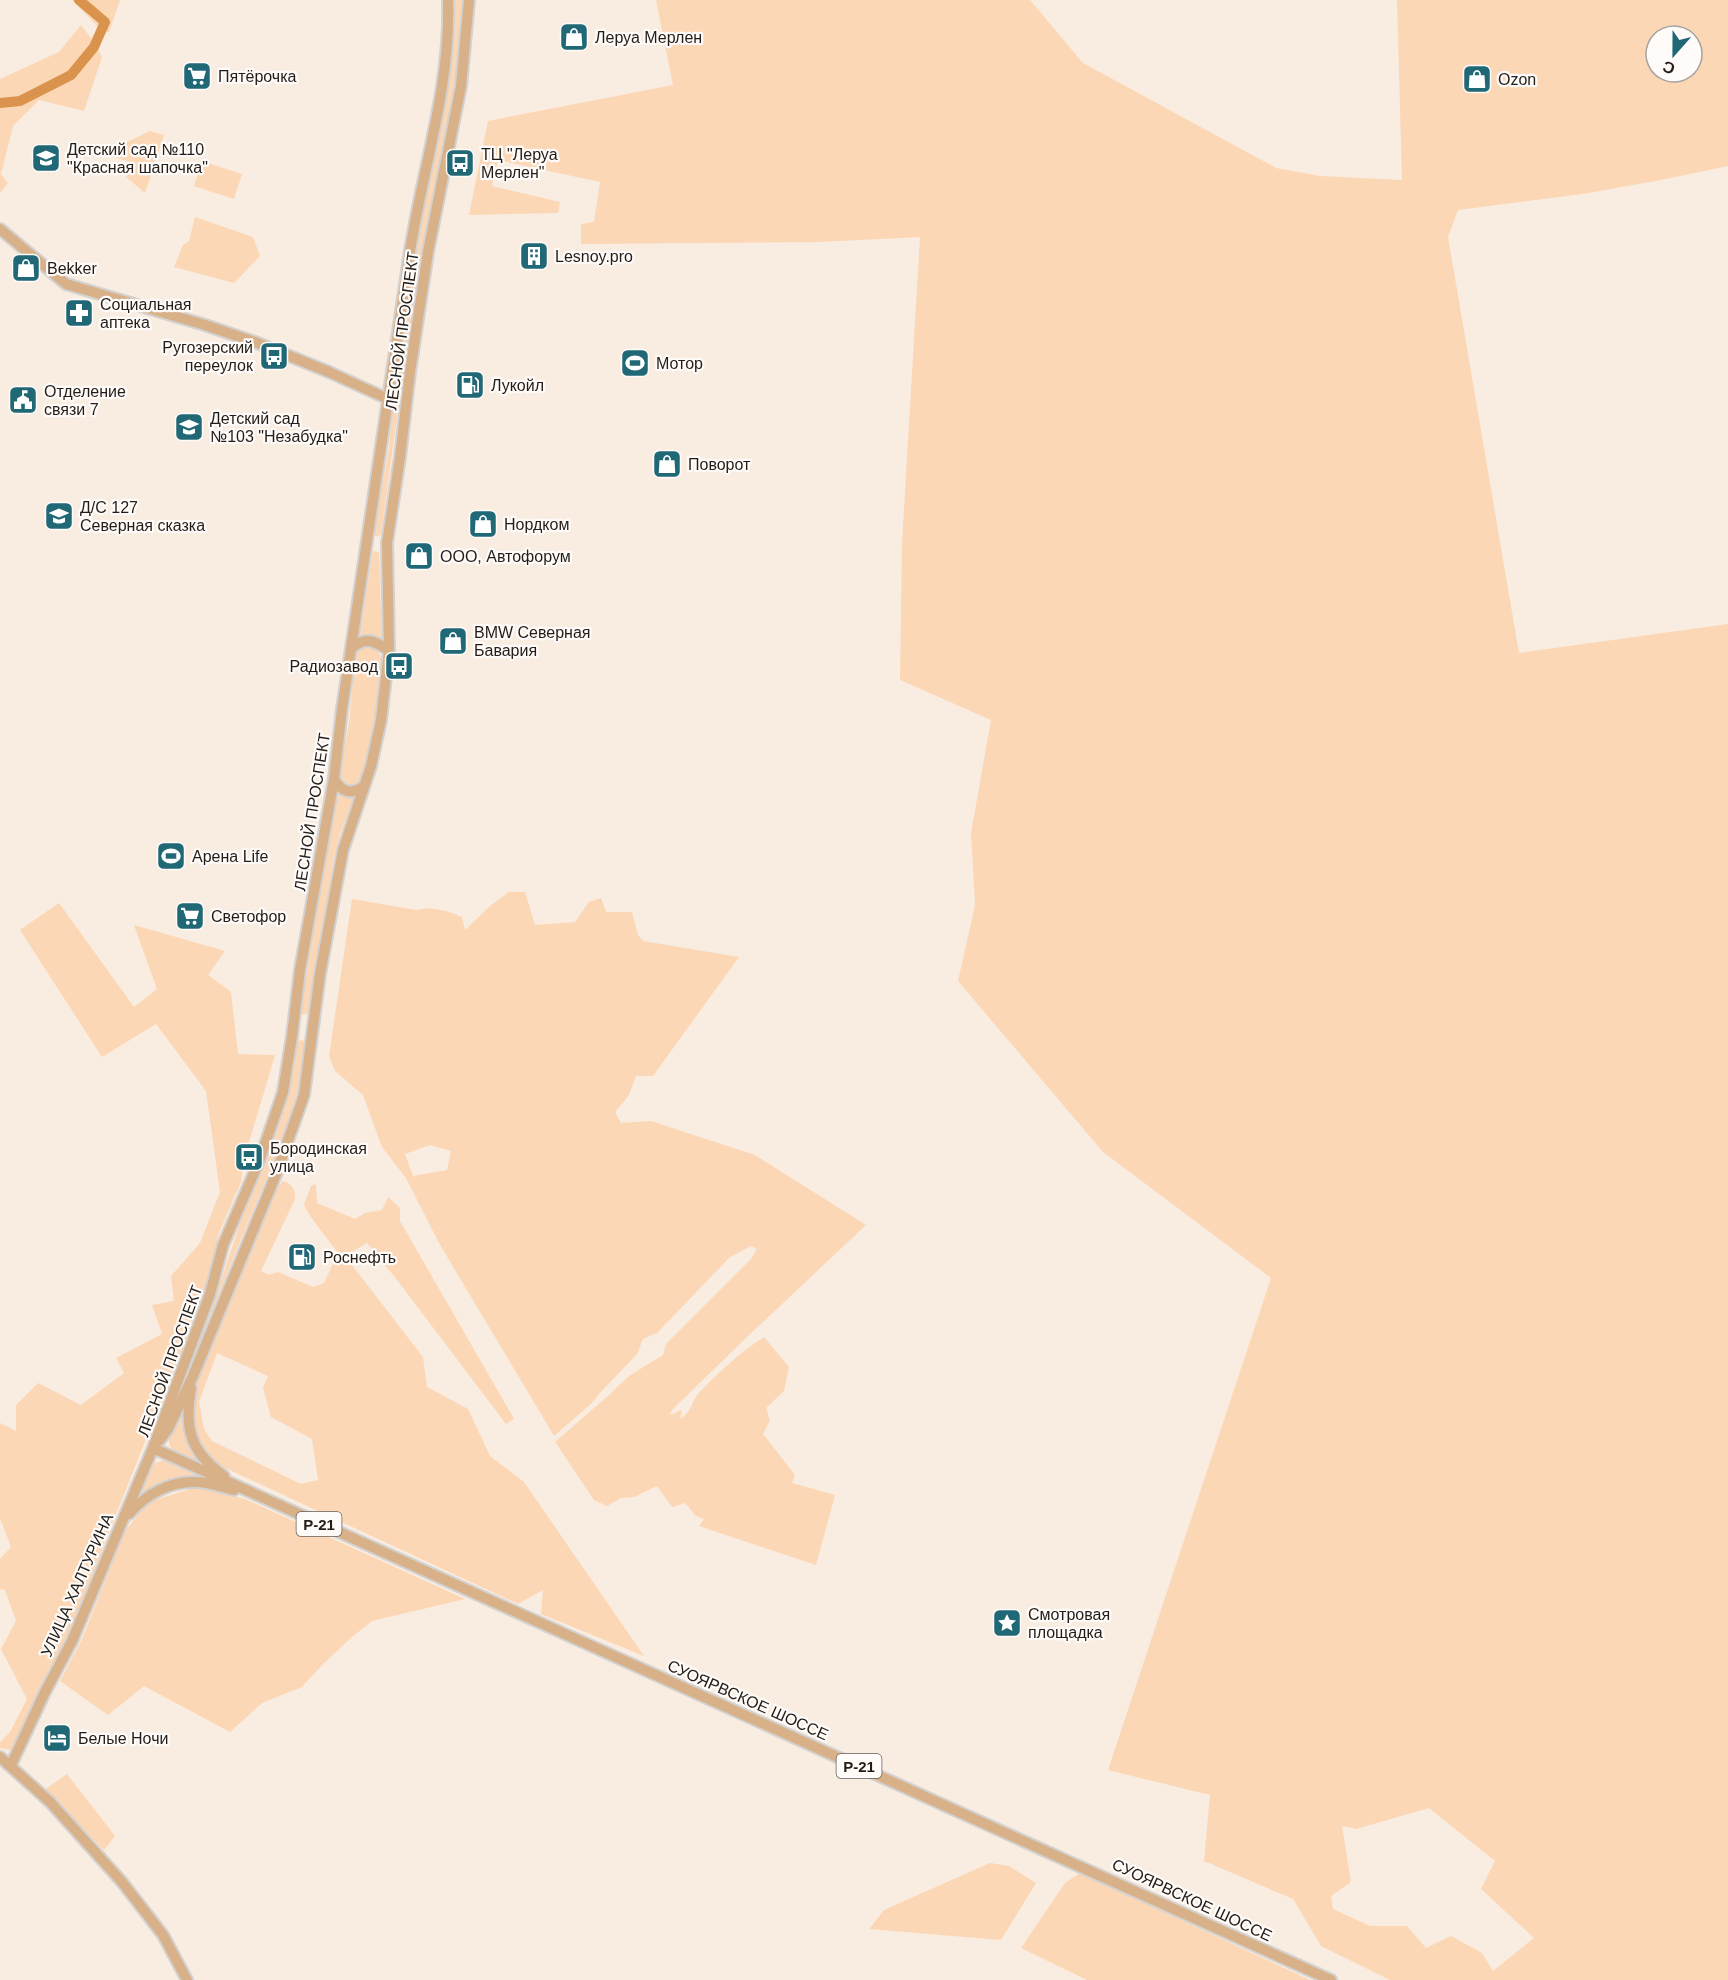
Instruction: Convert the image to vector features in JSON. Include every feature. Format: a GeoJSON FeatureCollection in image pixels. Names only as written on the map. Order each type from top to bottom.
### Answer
{"type":"FeatureCollection","features":[{"type":"Feature","properties":{"kind":"main road","name":"ЛЕСНОЙ ПРОСПЕКТ"},"geometry":{"type":"LineString","coordinates":[[153,1448],[210,1294],[224,1245],[271,1130],[283,1092],[300,970],[334,779],[416,218],[441,94],[447,48],[449,0]]}},
{"type":"Feature","properties":{"kind":"main road","name":"ЛЕСНОЙ ПРОСПЕКТ"},"geometry":{"type":"LineString","coordinates":[[153,1448],[168,1429],[193,1376],[290,1137],[304,1095],[320,974],[343,850],[374,755],[381,720],[389,651],[387,543],[433,220],[459,98],[468,0]]}},
{"type":"Feature","properties":{"kind":"main road"},"geometry":{"type":"LineString","coordinates":[[0,229],[39,264],[66,284],[255,342],[388,399]]}},
{"type":"Feature","properties":{"kind":"main road"},"geometry":{"type":"LineString","coordinates":[[401,314],[412,310],[419,316]]}},
{"type":"Feature","properties":{"kind":"main road"},"geometry":{"type":"LineString","coordinates":[[367,541],[382,546],[387,543]]}},
{"type":"Feature","properties":{"kind":"main road"},"geometry":{"type":"LineString","coordinates":[[352,648],[358,642],[369,640],[379,643],[389,651]]}},
{"type":"Feature","properties":{"kind":"main road"},"geometry":{"type":"LineString","coordinates":[[334,779],[339,788],[347,792],[357,792],[364,786]]}},
{"type":"Feature","properties":{"kind":"main road"},"geometry":{"type":"LineString","coordinates":[[295,1014],[308,1020],[315,1018]]}},
{"type":"Feature","properties":{"kind":"main road"},"geometry":{"type":"LineString","coordinates":[[292,1036],[307,1035],[312,1038]]}},
{"type":"Feature","properties":{"kind":"main road"},"geometry":{"type":"LineString","coordinates":[[193,1376],[187,1409],[189,1431],[195,1447],[206,1462],[252,1493]]}},
{"type":"Feature","properties":{"kind":"main road","name":"СУОЯРВСКОЕ ШОССЕ"},"geometry":{"type":"LineString","coordinates":[[153,1448],[1331,1980]]}},
{"type":"Feature","properties":{"kind":"main road","name":"УЛИЦА ХАЛТУРИНА"},"geometry":{"type":"LineString","coordinates":[[11,1765],[72,1641],[153,1448]]}},
{"type":"Feature","properties":{"kind":"main road"},"geometry":{"type":"LineString","coordinates":[[121,1523],[139,1502],[153,1492],[178,1484],[197,1482],[252,1493]]}},
{"type":"Feature","properties":{"kind":"main road"},"geometry":{"type":"LineString","coordinates":[[0,1757],[50,1802],[122,1882],[163,1935],[187,1980]]}},
{"type":"Feature","properties":{"kind":"shaded area"},"geometry":{"type":"Polygon","coordinates":[[[72,0],[120,0],[109,32],[104,33],[72,0]]]}},
{"type":"Feature","properties":{"kind":"shaded area"},"geometry":{"type":"Polygon","coordinates":[[[455,0],[461,0],[463,3],[454,94],[426,230],[416,309],[412,306],[408,307],[426,193],[448,90],[455,29],[455,0]]]}},
{"type":"Feature","properties":{"kind":"shaded area"},"geometry":{"type":"Polygon","coordinates":[[[656,0],[1030,0],[1083,63],[1276,168],[1320,176],[1402,180],[1397,0],[1728,0],[1728,166],[1582,194],[1458,210],[1448,237],[1519,653],[1728,624],[1728,1980],[1390,1980],[1321,1946],[1293,1899],[1204,1861],[1210,1795],[1108,1770],[1271,1278],[1103,1152],[958,981],[975,905],[971,833],[991,720],[900,680],[902,543],[920,237],[819,242],[581,244],[581,224],[594,222],[600,182],[498,160],[492,186],[560,202],[558,213],[469,215],[488,121],[673,85],[656,0]],[[1429,1808],[1356,1829],[1342,1826],[1351,1882],[1331,1896],[1333,1909],[1370,1926],[1407,1926],[1426,1948],[1451,1936],[1482,1953],[1493,1971],[1534,1938],[1481,1889],[1495,1861],[1429,1808]]]}},
{"type":"Feature","properties":{"kind":"shaded area"},"geometry":{"type":"Polygon","coordinates":[[[81,25],[95,43],[102,57],[84,111],[39,100],[13,126],[1,174],[8,183],[0,193],[0,79],[59,52],[81,25]]]}},
{"type":"Feature","properties":{"kind":"shaded area"},"geometry":{"type":"Polygon","coordinates":[[[150,131],[164,135],[145,193],[126,177],[130,162],[114,157],[115,148],[150,131]]]}},
{"type":"Feature","properties":{"kind":"shaded area"},"geometry":{"type":"Polygon","coordinates":[[[202,161],[242,174],[234,199],[194,186],[202,161]]]}},
{"type":"Feature","properties":{"kind":"shaded area"},"geometry":{"type":"Polygon","coordinates":[[[195,217],[253,237],[260,256],[234,283],[174,267],[183,245],[189,241],[195,217]]]}},
{"type":"Feature","properties":{"kind":"shaded area"},"geometry":{"type":"Polygon","coordinates":[[[409,316],[413,323],[402,382],[381,534],[377,537],[373,534],[389,448],[395,380],[405,321],[409,316]]]}},
{"type":"Feature","properties":{"kind":"shaded area"},"geometry":{"type":"Polygon","coordinates":[[[373,551],[379,552],[382,640],[375,635],[360,636],[373,551]]]}},
{"type":"Feature","properties":{"kind":"shaded area"},"geometry":{"type":"Polygon","coordinates":[[[364,645],[375,648],[381,658],[375,723],[364,777],[360,783],[350,786],[344,782],[340,774],[349,723],[355,656],[357,650],[364,645]]]}},
{"type":"Feature","properties":{"kind":"shaded area"},"geometry":{"type":"Polygon","coordinates":[[[336,793],[348,797],[355,796],[334,856],[310,1013],[301,1015],[301,1010],[336,793]]]}},
{"type":"Feature","properties":{"kind":"shaded area"},"geometry":{"type":"Polygon","coordinates":[[[509,892],[525,892],[535,925],[575,922],[589,902],[601,898],[606,912],[632,912],[638,935],[643,941],[739,957],[653,1076],[636,1076],[629,1095],[615,1112],[621,1123],[651,1121],[755,1155],[866,1225],[747,1337],[672,1410],[670,1415],[682,1410],[680,1419],[684,1417],[699,1393],[714,1378],[764,1337],[789,1367],[784,1391],[766,1408],[770,1420],[763,1434],[795,1475],[792,1483],[835,1495],[816,1565],[699,1526],[704,1519],[696,1516],[685,1503],[672,1507],[657,1486],[634,1497],[621,1498],[607,1506],[594,1500],[555,1442],[629,1376],[663,1355],[666,1344],[751,1259],[757,1249],[751,1246],[730,1257],[657,1333],[643,1339],[637,1354],[592,1403],[554,1436],[439,1243],[406,1178],[382,1147],[363,1095],[335,1071],[329,1056],[352,899],[416,910],[427,908],[445,911],[462,917],[465,930],[490,906],[509,892]],[[430,1145],[405,1154],[413,1176],[447,1170],[451,1151],[430,1145]]]}},
{"type":"Feature","properties":{"kind":"shaded area"},"geometry":{"type":"Polygon","coordinates":[[[59,903],[134,1007],[157,989],[134,925],[225,951],[208,975],[231,992],[238,1054],[275,1055],[245,1156],[241,1182],[219,1233],[205,1291],[68,1635],[46,1675],[13,1747],[9,1750],[0,1748],[0,1742],[10,1732],[27,1699],[1,1649],[16,1621],[5,1590],[0,1589],[0,1559],[11,1547],[0,1518],[0,1423],[16,1431],[16,1405],[38,1383],[81,1405],[124,1373],[116,1358],[162,1334],[152,1305],[174,1301],[171,1276],[200,1243],[220,1192],[206,1091],[156,1024],[102,1057],[20,930],[59,903]]]}},
{"type":"Feature","properties":{"kind":"shaded area"},"geometry":{"type":"Polygon","coordinates":[[[303,1040],[306,1045],[300,1081],[287,1130],[173,1407],[210,1314],[241,1220],[269,1156],[287,1101],[298,1041],[303,1040]]]}},
{"type":"Feature","properties":{"kind":"shaded area"},"geometry":{"type":"Polygon","coordinates":[[[283,1181],[289,1184],[293,1187],[295,1199],[261,1271],[269,1275],[278,1272],[313,1287],[324,1283],[338,1253],[304,1205],[311,1186],[316,1184],[317,1203],[355,1219],[365,1213],[382,1210],[388,1197],[400,1208],[400,1221],[514,1419],[506,1424],[367,1243],[345,1256],[423,1357],[427,1387],[468,1409],[490,1456],[524,1482],[644,1656],[541,1614],[543,1590],[518,1604],[221,1466],[203,1448],[193,1423],[195,1388],[278,1187],[283,1181]],[[217,1353],[199,1402],[204,1429],[212,1441],[301,1484],[318,1480],[312,1439],[271,1417],[263,1388],[268,1376],[217,1353]]]}},
{"type":"Feature","properties":{"kind":"shaded area"},"geometry":{"type":"Polygon","coordinates":[[[184,1406],[186,1430],[204,1464],[179,1454],[170,1446],[172,1428],[184,1406]]]}},
{"type":"Feature","properties":{"kind":"shaded area"},"geometry":{"type":"Polygon","coordinates":[[[165,1460],[195,1475],[176,1480],[137,1498],[155,1463],[165,1460]]]}},
{"type":"Feature","properties":{"kind":"shaded area"},"geometry":{"type":"Polygon","coordinates":[[[197,1487],[245,1499],[465,1599],[372,1621],[322,1665],[302,1687],[262,1703],[230,1732],[144,1686],[108,1715],[60,1681],[82,1639],[125,1531],[148,1502],[197,1487]]]}},
{"type":"Feature","properties":{"kind":"shaded area"},"geometry":{"type":"Polygon","coordinates":[[[67,1774],[115,1836],[104,1850],[44,1790],[67,1774]]]}},
{"type":"Feature","properties":{"kind":"shaded area"},"geometry":{"type":"Polygon","coordinates":[[[990,1863],[1009,1866],[1036,1883],[1001,1940],[869,1929],[884,1910],[990,1863]]]}},
{"type":"Feature","properties":{"kind":"shaded area"},"geometry":{"type":"Polygon","coordinates":[[[1080,1873],[1310,1980],[1087,1980],[1021,1948],[1065,1883],[1080,1873]]]}},
{"type":"Feature","properties":{"kind":"waterway"},"geometry":{"type":"LineString","coordinates":[[0,103],[20,101],[71,75],[94,47],[105,22],[79,0]]}},
{"type":"Feature","properties":{"kind":"place","name":"Леруа Мерлен"},"geometry":{"type":"Point","coordinates":[574,37]}},
{"type":"Feature","properties":{"kind":"place","name":"Пятёрочка"},"geometry":{"type":"Point","coordinates":[197,76]}},
{"type":"Feature","properties":{"kind":"place","name":"Ozon"},"geometry":{"type":"Point","coordinates":[1477,79]}},
{"type":"Feature","properties":{"kind":"place","name":"Детский сад №110 \"Красная шапочка\""},"geometry":{"type":"Point","coordinates":[46,158]}},
{"type":"Feature","properties":{"kind":"place","name":"ТЦ \"Леруа Мерлен\""},"geometry":{"type":"Point","coordinates":[460,163]}},
{"type":"Feature","properties":{"kind":"place","name":"Lesnoy.pro"},"geometry":{"type":"Point","coordinates":[534,256]}},
{"type":"Feature","properties":{"kind":"place","name":"Bekker"},"geometry":{"type":"Point","coordinates":[26,268]}},
{"type":"Feature","properties":{"kind":"place","name":"Социальная аптека"},"geometry":{"type":"Point","coordinates":[79,313]}},
{"type":"Feature","properties":{"kind":"place","name":"Ругозерский переулок"},"geometry":{"type":"Point","coordinates":[274,356]}},
{"type":"Feature","properties":{"kind":"place","name":"Мотор"},"geometry":{"type":"Point","coordinates":[635,363]}},
{"type":"Feature","properties":{"kind":"place","name":"Лукойл"},"geometry":{"type":"Point","coordinates":[470,385]}},
{"type":"Feature","properties":{"kind":"place","name":"Отделение связи 7"},"geometry":{"type":"Point","coordinates":[23,400]}},
{"type":"Feature","properties":{"kind":"place","name":"Детский сад №103 \"Незабудка\""},"geometry":{"type":"Point","coordinates":[189,427]}},
{"type":"Feature","properties":{"kind":"place","name":"Поворот"},"geometry":{"type":"Point","coordinates":[667,464]}},
{"type":"Feature","properties":{"kind":"place","name":"Д/С 127 Северная сказка"},"geometry":{"type":"Point","coordinates":[59,516]}},
{"type":"Feature","properties":{"kind":"place","name":"Нордком"},"geometry":{"type":"Point","coordinates":[483,524]}},
{"type":"Feature","properties":{"kind":"place","name":"ООО, Автофорум"},"geometry":{"type":"Point","coordinates":[419,556]}},
{"type":"Feature","properties":{"kind":"place","name":"BMW Северная Бавария"},"geometry":{"type":"Point","coordinates":[453,641]}},
{"type":"Feature","properties":{"kind":"place","name":"Радиозавод"},"geometry":{"type":"Point","coordinates":[399,666]}},
{"type":"Feature","properties":{"kind":"place","name":"Арена Life"},"geometry":{"type":"Point","coordinates":[171,856]}},
{"type":"Feature","properties":{"kind":"place","name":"Светофор"},"geometry":{"type":"Point","coordinates":[190,916]}},
{"type":"Feature","properties":{"kind":"place","name":"Бородинская улица"},"geometry":{"type":"Point","coordinates":[249,1157]}},
{"type":"Feature","properties":{"kind":"place","name":"Роснефть"},"geometry":{"type":"Point","coordinates":[302,1257]}},
{"type":"Feature","properties":{"kind":"place","name":"Смотровая площадка"},"geometry":{"type":"Point","coordinates":[1007,1623]}},
{"type":"Feature","properties":{"kind":"place","name":"Белые Ночи"},"geometry":{"type":"Point","coordinates":[57,1738]}}]}
